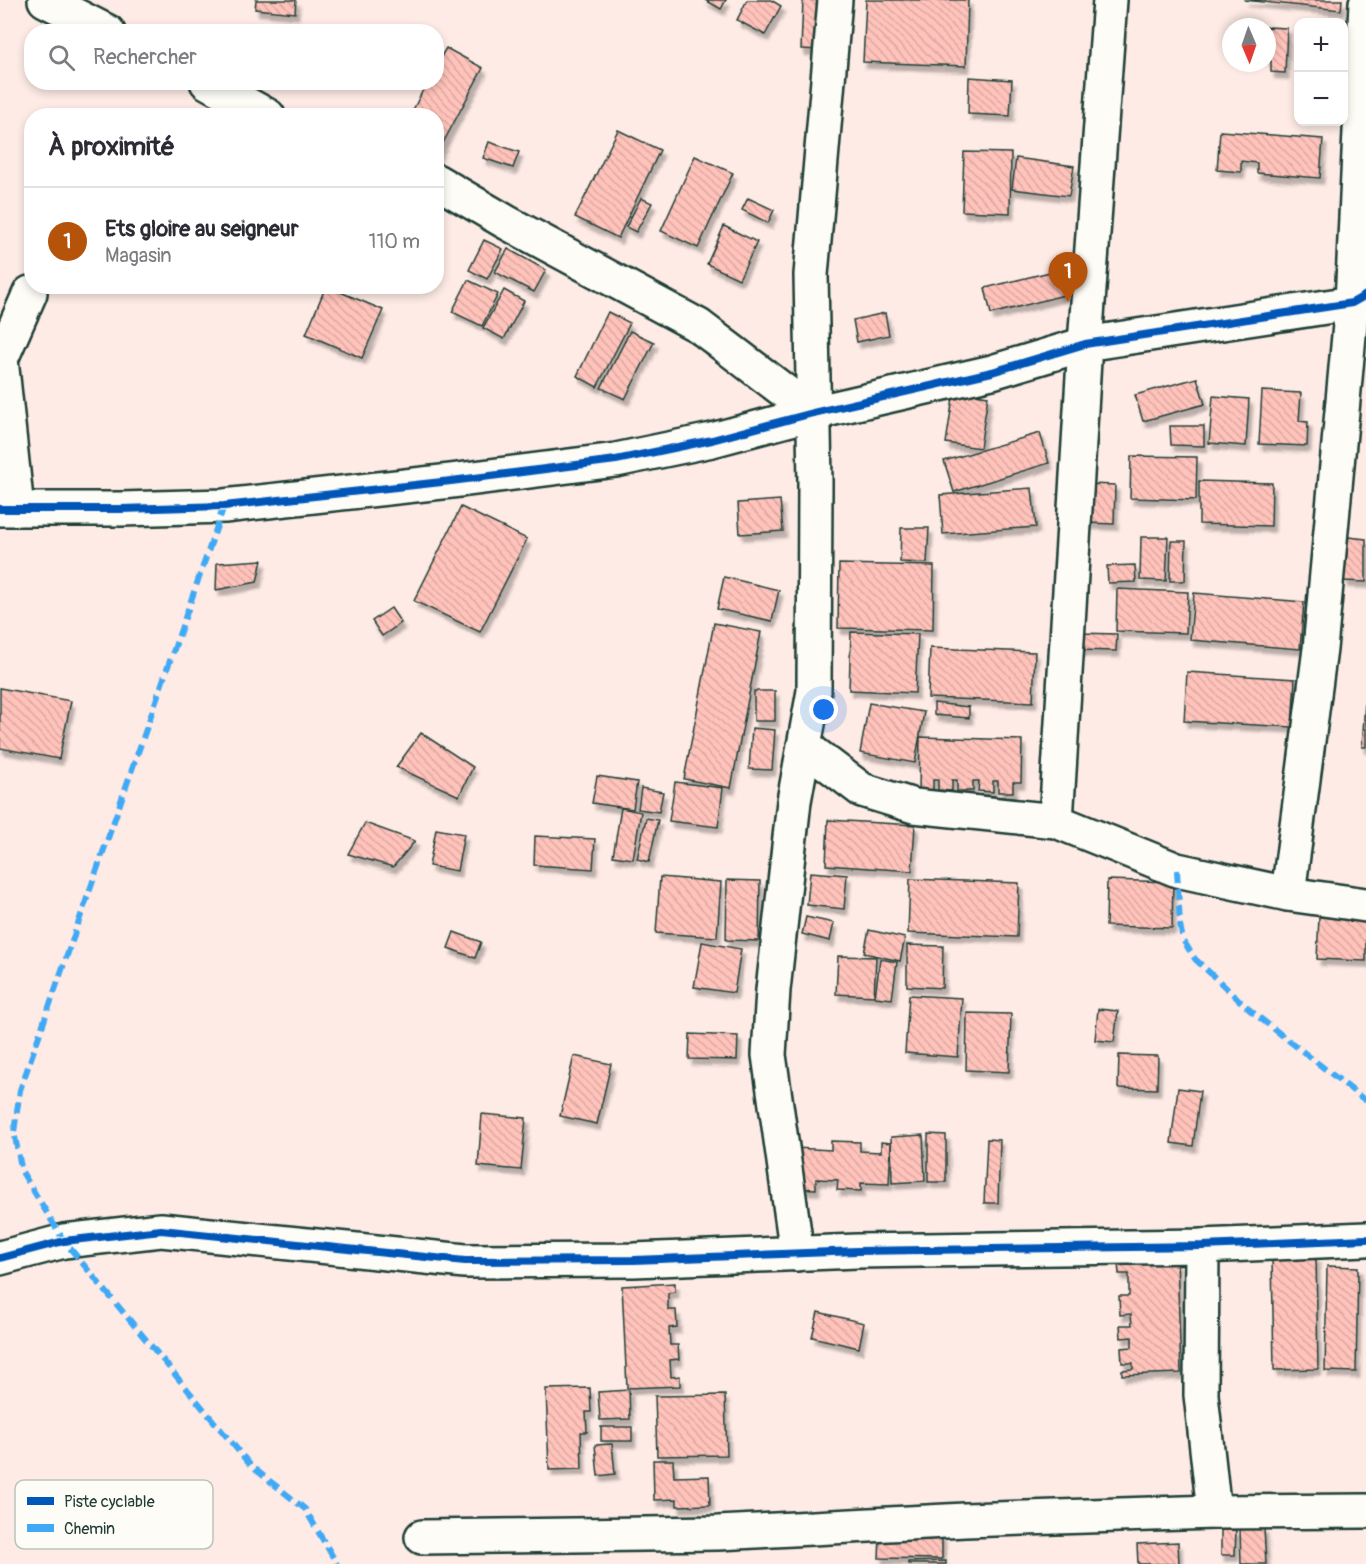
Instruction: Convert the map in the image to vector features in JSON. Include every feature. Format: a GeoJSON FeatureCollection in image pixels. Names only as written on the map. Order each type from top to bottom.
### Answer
{"type":"FeatureCollection","features":[{"type":"Feature","properties":{"kind":"street"},"geometry":{"type":"LineString","coordinates":[[45,0],[92,24]]}},
{"type":"Feature","properties":{"kind":"street"},"geometry":{"type":"LineString","coordinates":[[797,1254],[769,1055],[773,990],[794,801],[814,691],[815,538],[811,275],[836,0]]}},
{"type":"Feature","properties":{"kind":"street"},"geometry":{"type":"LineString","coordinates":[[1056,821],[1085,344],[1110,0]]}},
{"type":"Feature","properties":{"kind":"street"},"geometry":{"type":"LineString","coordinates":[[1288,894],[1320,649],[1359,299],[1366,3]]}},
{"type":"Feature","properties":{"kind":"street"},"geometry":{"type":"LineString","coordinates":[[221,90],[254,108]]}},
{"type":"Feature","properties":{"kind":"street"},"geometry":{"type":"LineString","coordinates":[[444,186],[506,222],[699,326],[813,413]]}},
{"type":"Feature","properties":{"kind":"street"},"geometry":{"type":"LineString","coordinates":[[30,294],[1,359],[8,509],[224,506],[451,482],[616,460],[712,440],[813,413],[992,372],[1085,344],[1359,299]]}},
{"type":"Feature","properties":{"kind":"street"},"geometry":{"type":"LineString","coordinates":[[804,746],[862,790],[914,806],[1056,821],[1177,870],[1288,894],[1366,905]]}},
{"type":"Feature","properties":{"kind":"street"},"geometry":{"type":"LineString","coordinates":[[0,1258],[64,1241],[161,1230],[465,1261],[634,1260],[797,1254],[1202,1246],[1366,1239]]}},
{"type":"Feature","properties":{"kind":"street"},"geometry":{"type":"LineString","coordinates":[[1202,1246],[1201,1395],[1214,1512]]}},
{"type":"Feature","properties":{"kind":"street"},"geometry":{"type":"LineString","coordinates":[[422,1537],[718,1533],[965,1520],[1214,1512],[1366,1511]]}},
{"type":"Feature","properties":{"kind":"building"},"geometry":{"type":"Polygon","coordinates":[[[256,0],[296,0],[295,13],[255,9],[256,0]]]}},
{"type":"Feature","properties":{"kind":"building"},"geometry":{"type":"Polygon","coordinates":[[[705,0],[726,0],[721,9],[705,0]]]}},
{"type":"Feature","properties":{"kind":"building"},"geometry":{"type":"Polygon","coordinates":[[[747,0],[771,0],[781,6],[765,35],[737,20],[747,0]]]}},
{"type":"Feature","properties":{"kind":"building"},"geometry":{"type":"Polygon","coordinates":[[[803,0],[824,0],[822,50],[801,49],[803,0]]]}},
{"type":"Feature","properties":{"kind":"building"},"geometry":{"type":"Polygon","coordinates":[[[866,0],[968,0],[966,66],[863,62],[866,0]]]}},
{"type":"Feature","properties":{"kind":"building"},"geometry":{"type":"Polygon","coordinates":[[[1244,0],[1342,0],[1341,10],[1244,0]]]}},
{"type":"Feature","properties":{"kind":"building"},"geometry":{"type":"Polygon","coordinates":[[[1276,27],[1287,28],[1285,73],[1271,72],[1276,72],[1276,27]]]}},
{"type":"Feature","properties":{"kind":"building"},"geometry":{"type":"Polygon","coordinates":[[[446,48],[483,68],[444,141],[444,108],[414,108],[423,90],[444,90],[444,51],[446,48]]]}},
{"type":"Feature","properties":{"kind":"building"},"geometry":{"type":"Polygon","coordinates":[[[969,77],[1012,80],[1010,116],[968,114],[969,77]]]}},
{"type":"Feature","properties":{"kind":"building"},"geometry":{"type":"Polygon","coordinates":[[[618,130],[660,150],[618,238],[575,217],[618,130]]]}},
{"type":"Feature","properties":{"kind":"building"},"geometry":{"type":"Polygon","coordinates":[[[1220,131],[1323,139],[1320,178],[1257,173],[1257,163],[1241,161],[1241,172],[1217,170],[1220,131]]]}},
{"type":"Feature","properties":{"kind":"building"},"geometry":{"type":"Polygon","coordinates":[[[489,142],[519,152],[513,168],[483,158],[489,142]]]}},
{"type":"Feature","properties":{"kind":"building"},"geometry":{"type":"Polygon","coordinates":[[[964,152],[1011,153],[1010,213],[962,211],[964,152]]]}},
{"type":"Feature","properties":{"kind":"building"},"geometry":{"type":"Polygon","coordinates":[[[695,156],[733,173],[698,248],[661,231],[695,156]]]}},
{"type":"Feature","properties":{"kind":"building"},"geometry":{"type":"Polygon","coordinates":[[[1016,158],[1074,166],[1069,196],[1012,189],[1016,158]]]}},
{"type":"Feature","properties":{"kind":"building"},"geometry":{"type":"Polygon","coordinates":[[[641,198],[652,203],[636,232],[626,227],[641,198]]]}},
{"type":"Feature","properties":{"kind":"building"},"geometry":{"type":"Polygon","coordinates":[[[748,198],[774,210],[768,223],[742,210],[748,198]]]}},
{"type":"Feature","properties":{"kind":"building"},"geometry":{"type":"Polygon","coordinates":[[[724,226],[757,242],[739,279],[707,264],[724,226]]]}},
{"type":"Feature","properties":{"kind":"building"},"geometry":{"type":"Polygon","coordinates":[[[484,240],[503,249],[487,279],[469,270],[484,240]]]}},
{"type":"Feature","properties":{"kind":"building"},"geometry":{"type":"Polygon","coordinates":[[[508,249],[546,270],[534,292],[495,272],[508,249]]]}},
{"type":"Feature","properties":{"kind":"building"},"geometry":{"type":"Polygon","coordinates":[[[1058,270],[1064,295],[991,314],[985,288],[1058,270]]]}},
{"type":"Feature","properties":{"kind":"building"},"geometry":{"type":"Polygon","coordinates":[[[468,280],[498,294],[482,326],[452,312],[468,280]]]}},
{"type":"Feature","properties":{"kind":"building"},"geometry":{"type":"Polygon","coordinates":[[[504,290],[524,301],[504,339],[483,328],[504,290]]]}},
{"type":"Feature","properties":{"kind":"building"},"geometry":{"type":"Polygon","coordinates":[[[323,294],[345,294],[383,310],[362,358],[306,334],[323,294]]]}},
{"type":"Feature","properties":{"kind":"building"},"geometry":{"type":"Polygon","coordinates":[[[608,312],[630,323],[597,387],[577,376],[608,312]]]}},
{"type":"Feature","properties":{"kind":"building"},"geometry":{"type":"Polygon","coordinates":[[[885,313],[889,335],[857,342],[853,320],[885,313]]]}},
{"type":"Feature","properties":{"kind":"building"},"geometry":{"type":"Polygon","coordinates":[[[630,331],[654,342],[625,399],[601,388],[630,331]]]}},
{"type":"Feature","properties":{"kind":"building"},"geometry":{"type":"Polygon","coordinates":[[[1197,378],[1205,404],[1143,421],[1135,395],[1197,378]]]}},
{"type":"Feature","properties":{"kind":"building"},"geometry":{"type":"Polygon","coordinates":[[[954,391],[988,396],[980,448],[946,443],[954,391]]]}},
{"type":"Feature","properties":{"kind":"building"},"geometry":{"type":"Polygon","coordinates":[[[1262,391],[1301,393],[1299,421],[1308,422],[1307,446],[1259,444],[1262,391]]]}},
{"type":"Feature","properties":{"kind":"building"},"geometry":{"type":"Polygon","coordinates":[[[1213,396],[1249,399],[1246,446],[1209,443],[1213,396]]]}},
{"type":"Feature","properties":{"kind":"building"},"geometry":{"type":"Polygon","coordinates":[[[1170,426],[1204,426],[1204,446],[1171,445],[1170,426]]]}},
{"type":"Feature","properties":{"kind":"building"},"geometry":{"type":"Polygon","coordinates":[[[1040,433],[1049,463],[954,492],[944,461],[1040,433]]]}},
{"type":"Feature","properties":{"kind":"building"},"geometry":{"type":"Polygon","coordinates":[[[1131,456],[1197,457],[1196,500],[1130,498],[1131,456]]]}},
{"type":"Feature","properties":{"kind":"building"},"geometry":{"type":"Polygon","coordinates":[[[1199,481],[1272,483],[1271,526],[1199,524],[1199,481]]]}},
{"type":"Feature","properties":{"kind":"building"},"geometry":{"type":"Polygon","coordinates":[[[1089,484],[1115,485],[1114,524],[1088,523],[1089,484]]]}},
{"type":"Feature","properties":{"kind":"building"},"geometry":{"type":"Polygon","coordinates":[[[1032,488],[1036,527],[943,534],[940,495],[1032,488]]]}},
{"type":"Feature","properties":{"kind":"building"},"geometry":{"type":"Polygon","coordinates":[[[780,500],[783,531],[740,534],[738,503],[780,500]]]}},
{"type":"Feature","properties":{"kind":"building"},"geometry":{"type":"Polygon","coordinates":[[[461,507],[527,539],[480,632],[414,601],[461,507]]]}},
{"type":"Feature","properties":{"kind":"building"},"geometry":{"type":"Polygon","coordinates":[[[901,528],[929,528],[927,563],[900,562],[901,528]]]}},
{"type":"Feature","properties":{"kind":"building"},"geometry":{"type":"Polygon","coordinates":[[[1141,537],[1168,537],[1166,581],[1140,580],[1141,537]]]}},
{"type":"Feature","properties":{"kind":"building"},"geometry":{"type":"Polygon","coordinates":[[[1348,537],[1366,539],[1366,582],[1344,581],[1348,537]]]}},
{"type":"Feature","properties":{"kind":"building"},"geometry":{"type":"Polygon","coordinates":[[[1171,541],[1186,541],[1185,581],[1170,581],[1171,541]]]}},
{"type":"Feature","properties":{"kind":"building"},"geometry":{"type":"Polygon","coordinates":[[[262,560],[257,582],[216,590],[217,563],[262,560]]]}},
{"type":"Feature","properties":{"kind":"building"},"geometry":{"type":"Polygon","coordinates":[[[839,564],[934,566],[933,630],[838,628],[839,564]]]}},
{"type":"Feature","properties":{"kind":"building"},"geometry":{"type":"Polygon","coordinates":[[[1135,565],[1136,582],[1108,583],[1107,566],[1135,565]]]}},
{"type":"Feature","properties":{"kind":"building"},"geometry":{"type":"Polygon","coordinates":[[[724,577],[779,590],[772,621],[717,609],[724,577]]]}},
{"type":"Feature","properties":{"kind":"building"},"geometry":{"type":"Polygon","coordinates":[[[1117,589],[1188,592],[1186,633],[1116,631],[1117,589]]]}},
{"type":"Feature","properties":{"kind":"building"},"geometry":{"type":"Polygon","coordinates":[[[1194,593],[1304,602],[1300,649],[1190,640],[1194,593]]]}},
{"type":"Feature","properties":{"kind":"building"},"geometry":{"type":"Polygon","coordinates":[[[391,608],[401,623],[382,636],[372,621],[391,608]]]}},
{"type":"Feature","properties":{"kind":"building"},"geometry":{"type":"Polygon","coordinates":[[[714,623],[761,632],[731,788],[684,779],[714,623]]]}},
{"type":"Feature","properties":{"kind":"building"},"geometry":{"type":"Polygon","coordinates":[[[851,632],[918,634],[915,693],[849,690],[851,632]]]}},
{"type":"Feature","properties":{"kind":"building"},"geometry":{"type":"Polygon","coordinates":[[[1077,633],[1117,634],[1116,651],[1076,650],[1077,633]]]}},
{"type":"Feature","properties":{"kind":"building"},"geometry":{"type":"Polygon","coordinates":[[[930,648],[1035,652],[1033,702],[928,698],[930,648]]]}},
{"type":"Feature","properties":{"kind":"building"},"geometry":{"type":"Polygon","coordinates":[[[1187,672],[1295,679],[1292,727],[1184,721],[1187,672]]]}},
{"type":"Feature","properties":{"kind":"building"},"geometry":{"type":"Polygon","coordinates":[[[0,688],[71,701],[59,759],[0,748],[0,688]]]}},
{"type":"Feature","properties":{"kind":"building"},"geometry":{"type":"Polygon","coordinates":[[[754,691],[775,691],[775,721],[754,721],[754,691]]]}},
{"type":"Feature","properties":{"kind":"building"},"geometry":{"type":"Polygon","coordinates":[[[1365,701],[1366,747],[1362,747],[1365,701]]]}},
{"type":"Feature","properties":{"kind":"building"},"geometry":{"type":"Polygon","coordinates":[[[869,703],[924,712],[915,763],[860,753],[869,703]]]}},
{"type":"Feature","properties":{"kind":"building"},"geometry":{"type":"Polygon","coordinates":[[[934,703],[969,707],[969,718],[934,715],[934,703]]]}},
{"type":"Feature","properties":{"kind":"building"},"geometry":{"type":"Polygon","coordinates":[[[752,728],[775,730],[772,770],[749,769],[752,728]]]}},
{"type":"Feature","properties":{"kind":"building"},"geometry":{"type":"Polygon","coordinates":[[[421,733],[473,767],[459,796],[396,767],[421,733]]]}},
{"type":"Feature","properties":{"kind":"building"},"geometry":{"type":"Polygon","coordinates":[[[920,737],[1022,740],[1021,782],[1013,782],[1013,792],[998,792],[998,781],[993,781],[993,792],[978,791],[979,781],[973,781],[973,791],[957,791],[957,780],[952,780],[952,791],[938,790],[938,780],[933,780],[933,790],[919,790],[920,737]]]}},
{"type":"Feature","properties":{"kind":"building"},"geometry":{"type":"Polygon","coordinates":[[[597,776],[637,782],[633,809],[592,803],[597,776]]]}},
{"type":"Feature","properties":{"kind":"building"},"geometry":{"type":"Polygon","coordinates":[[[675,782],[723,788],[718,827],[669,821],[675,782]]]}},
{"type":"Feature","properties":{"kind":"building"},"geometry":{"type":"Polygon","coordinates":[[[641,788],[663,792],[659,812],[638,809],[641,788]]]}},
{"type":"Feature","properties":{"kind":"building"},"geometry":{"type":"Polygon","coordinates":[[[621,808],[641,812],[633,859],[613,856],[621,808]]]}},
{"type":"Feature","properties":{"kind":"building"},"geometry":{"type":"Polygon","coordinates":[[[646,818],[658,820],[649,862],[637,859],[646,818]]]}},
{"type":"Feature","properties":{"kind":"building"},"geometry":{"type":"Polygon","coordinates":[[[828,820],[915,825],[912,871],[826,865],[828,820]]]}},
{"type":"Feature","properties":{"kind":"building"},"geometry":{"type":"Polygon","coordinates":[[[365,823],[415,841],[393,867],[348,854],[365,823]]]}},
{"type":"Feature","properties":{"kind":"building"},"geometry":{"type":"Polygon","coordinates":[[[436,829],[464,834],[457,871],[429,866],[436,829]]]}},
{"type":"Feature","properties":{"kind":"building"},"geometry":{"type":"Polygon","coordinates":[[[535,836],[595,839],[593,869],[534,865],[535,836]]]}},
{"type":"Feature","properties":{"kind":"building"},"geometry":{"type":"Polygon","coordinates":[[[810,872],[847,875],[844,909],[807,905],[810,872]]]}},
{"type":"Feature","properties":{"kind":"building"},"geometry":{"type":"Polygon","coordinates":[[[660,877],[721,882],[717,937],[656,933],[660,877]]]}},
{"type":"Feature","properties":{"kind":"building"},"geometry":{"type":"Polygon","coordinates":[[[910,879],[1019,883],[1017,937],[908,933],[910,879]]]}},
{"type":"Feature","properties":{"kind":"building"},"geometry":{"type":"Polygon","coordinates":[[[727,880],[760,881],[759,941],[726,940],[727,880]]]}},
{"type":"Feature","properties":{"kind":"building"},"geometry":{"type":"Polygon","coordinates":[[[1107,880],[1173,882],[1172,928],[1106,926],[1107,880]]]}},
{"type":"Feature","properties":{"kind":"building"},"geometry":{"type":"Polygon","coordinates":[[[1339,909],[1356,910],[1356,921],[1366,921],[1366,961],[1317,959],[1319,917],[1339,918],[1339,909]]]}},
{"type":"Feature","properties":{"kind":"building"},"geometry":{"type":"Polygon","coordinates":[[[806,917],[834,923],[830,941],[802,934],[806,917]]]}},
{"type":"Feature","properties":{"kind":"building"},"geometry":{"type":"Polygon","coordinates":[[[869,930],[905,938],[900,961],[864,953],[869,930]]]}},
{"type":"Feature","properties":{"kind":"building"},"geometry":{"type":"Polygon","coordinates":[[[454,932],[481,942],[475,958],[448,948],[454,932]]]}},
{"type":"Feature","properties":{"kind":"building"},"geometry":{"type":"Polygon","coordinates":[[[702,942],[741,949],[734,993],[694,987],[702,942]]]}},
{"type":"Feature","properties":{"kind":"building"},"geometry":{"type":"Polygon","coordinates":[[[907,945],[943,946],[942,988],[907,986],[907,945]]]}},
{"type":"Feature","properties":{"kind":"building"},"geometry":{"type":"Polygon","coordinates":[[[838,956],[876,957],[874,996],[836,994],[838,956]]]}},
{"type":"Feature","properties":{"kind":"building"},"geometry":{"type":"Polygon","coordinates":[[[880,959],[897,962],[892,999],[875,997],[880,959]]]}},
{"type":"Feature","properties":{"kind":"building"},"geometry":{"type":"Polygon","coordinates":[[[909,995],[962,998],[958,1057],[905,1053],[909,995]]]}},
{"type":"Feature","properties":{"kind":"building"},"geometry":{"type":"Polygon","coordinates":[[[1098,1009],[1118,1011],[1114,1042],[1095,1040],[1098,1009]]]}},
{"type":"Feature","properties":{"kind":"building"},"geometry":{"type":"Polygon","coordinates":[[[967,1013],[1011,1014],[1009,1072],[966,1070],[967,1013]]]}},
{"type":"Feature","properties":{"kind":"building"},"geometry":{"type":"Polygon","coordinates":[[[690,1034],[738,1036],[737,1060],[689,1059],[690,1034]]]}},
{"type":"Feature","properties":{"kind":"building"},"geometry":{"type":"Polygon","coordinates":[[[1119,1055],[1158,1056],[1157,1089],[1118,1088],[1119,1055]]]}},
{"type":"Feature","properties":{"kind":"building"},"geometry":{"type":"Polygon","coordinates":[[[574,1056],[611,1064],[597,1124],[560,1116],[574,1056]]]}},
{"type":"Feature","properties":{"kind":"building"},"geometry":{"type":"Polygon","coordinates":[[[1178,1088],[1200,1091],[1193,1146],[1171,1143],[1178,1088]]]}},
{"type":"Feature","properties":{"kind":"building"},"geometry":{"type":"Polygon","coordinates":[[[482,1114],[526,1118],[521,1170],[478,1166],[482,1114]]]}},
{"type":"Feature","properties":{"kind":"building"},"geometry":{"type":"Polygon","coordinates":[[[928,1134],[946,1135],[946,1182],[928,1182],[928,1134]]]}},
{"type":"Feature","properties":{"kind":"building"},"geometry":{"type":"Polygon","coordinates":[[[923,1135],[925,1181],[892,1183],[891,1137],[923,1135]]]}},
{"type":"Feature","properties":{"kind":"building"},"geometry":{"type":"Polygon","coordinates":[[[987,1139],[1000,1140],[998,1203],[984,1203],[987,1139]]]}},
{"type":"Feature","properties":{"kind":"building"},"geometry":{"type":"Polygon","coordinates":[[[831,1141],[860,1142],[860,1151],[881,1152],[881,1142],[891,1143],[889,1184],[861,1183],[861,1191],[837,1190],[838,1180],[816,1179],[816,1189],[793,1188],[795,1148],[831,1150],[831,1141]]]}},
{"type":"Feature","properties":{"kind":"building"},"geometry":{"type":"Polygon","coordinates":[[[1316,1257],[1318,1369],[1274,1370],[1272,1258],[1316,1257]]]}},
{"type":"Feature","properties":{"kind":"building"},"geometry":{"type":"Polygon","coordinates":[[[1177,1261],[1181,1373],[1122,1375],[1122,1370],[1133,1369],[1133,1363],[1122,1363],[1121,1348],[1132,1347],[1132,1337],[1121,1338],[1120,1325],[1132,1325],[1131,1314],[1120,1315],[1119,1296],[1129,1296],[1129,1274],[1119,1274],[1118,1263],[1177,1261]]]}},
{"type":"Feature","properties":{"kind":"building"},"geometry":{"type":"Polygon","coordinates":[[[1327,1266],[1358,1267],[1356,1372],[1325,1371],[1327,1266]]]}},
{"type":"Feature","properties":{"kind":"building"},"geometry":{"type":"Polygon","coordinates":[[[675,1283],[675,1292],[668,1293],[668,1310],[676,1310],[677,1327],[669,1328],[670,1345],[678,1345],[679,1359],[670,1360],[671,1377],[680,1376],[680,1386],[627,1388],[622,1286],[675,1283]]]}},
{"type":"Feature","properties":{"kind":"building"},"geometry":{"type":"Polygon","coordinates":[[[818,1312],[864,1323],[859,1348],[812,1337],[818,1312]]]}},
{"type":"Feature","properties":{"kind":"building"},"geometry":{"type":"Polygon","coordinates":[[[590,1388],[591,1412],[586,1412],[587,1432],[581,1432],[582,1469],[549,1470],[546,1389],[590,1388]]]}},
{"type":"Feature","properties":{"kind":"building"},"geometry":{"type":"Polygon","coordinates":[[[629,1390],[630,1419],[600,1420],[598,1392],[629,1390]]]}},
{"type":"Feature","properties":{"kind":"building"},"geometry":{"type":"Polygon","coordinates":[[[725,1395],[727,1455],[657,1456],[655,1396],[725,1395]]]}},
{"type":"Feature","properties":{"kind":"building"},"geometry":{"type":"Polygon","coordinates":[[[601,1427],[632,1427],[632,1441],[601,1441],[601,1427]]]}},
{"type":"Feature","properties":{"kind":"building"},"geometry":{"type":"Polygon","coordinates":[[[612,1444],[615,1474],[598,1476],[595,1445],[612,1444]]]}},
{"type":"Feature","properties":{"kind":"building"},"geometry":{"type":"Polygon","coordinates":[[[653,1460],[673,1460],[674,1477],[709,1476],[710,1505],[677,1506],[677,1499],[654,1500],[653,1460]]]}},
{"type":"Feature","properties":{"kind":"building"},"geometry":{"type":"Polygon","coordinates":[[[1264,1528],[1266,1564],[1241,1564],[1240,1529],[1264,1528]]]}},
{"type":"Feature","properties":{"kind":"building"},"geometry":{"type":"Polygon","coordinates":[[[1221,1530],[1236,1530],[1235,1555],[1221,1555],[1221,1530]]]}},
{"type":"Feature","properties":{"kind":"building"},"geometry":{"type":"Polygon","coordinates":[[[880,1535],[942,1535],[942,1559],[879,1558],[880,1535]]]}},
{"type":"Feature","properties":{"kind":"building"},"geometry":{"type":"Polygon","coordinates":[[[1178,1542],[1179,1564],[1138,1564],[1137,1544],[1178,1542]]]}},
{"type":"Feature","properties":{"kind":"building"},"geometry":{"type":"Polygon","coordinates":[[[946,1561],[946,1564],[908,1564],[908,1562],[946,1561]]]}},
{"type":"Feature","properties":{"kind":"marked path"},"geometry":{"type":"LineString","coordinates":[[224,506],[20,1090],[14,1132],[22,1172],[64,1241],[251,1466],[305,1509],[337,1564]]}},
{"type":"Feature","properties":{"kind":"marked path"},"geometry":{"type":"LineString","coordinates":[[1177,870],[1183,940],[1195,959],[1251,1011],[1366,1101]]}},
{"type":"Feature","properties":{"kind":"cycle path"},"geometry":{"type":"LineString","coordinates":[[0,509],[224,506],[616,460],[712,440],[813,413],[992,372],[1085,344],[1352,303],[1366,295]]}},
{"type":"Feature","properties":{"kind":"cycle path"},"geometry":{"type":"LineString","coordinates":[[0,1258],[64,1241],[161,1230],[465,1261],[634,1260],[857,1251],[1202,1246],[1366,1239]]}},
{"type":"Feature","properties":{"kind":"place","name":"Ets gloire au seigneur"},"geometry":{"type":"Point","coordinates":[1068,302]}}]}
